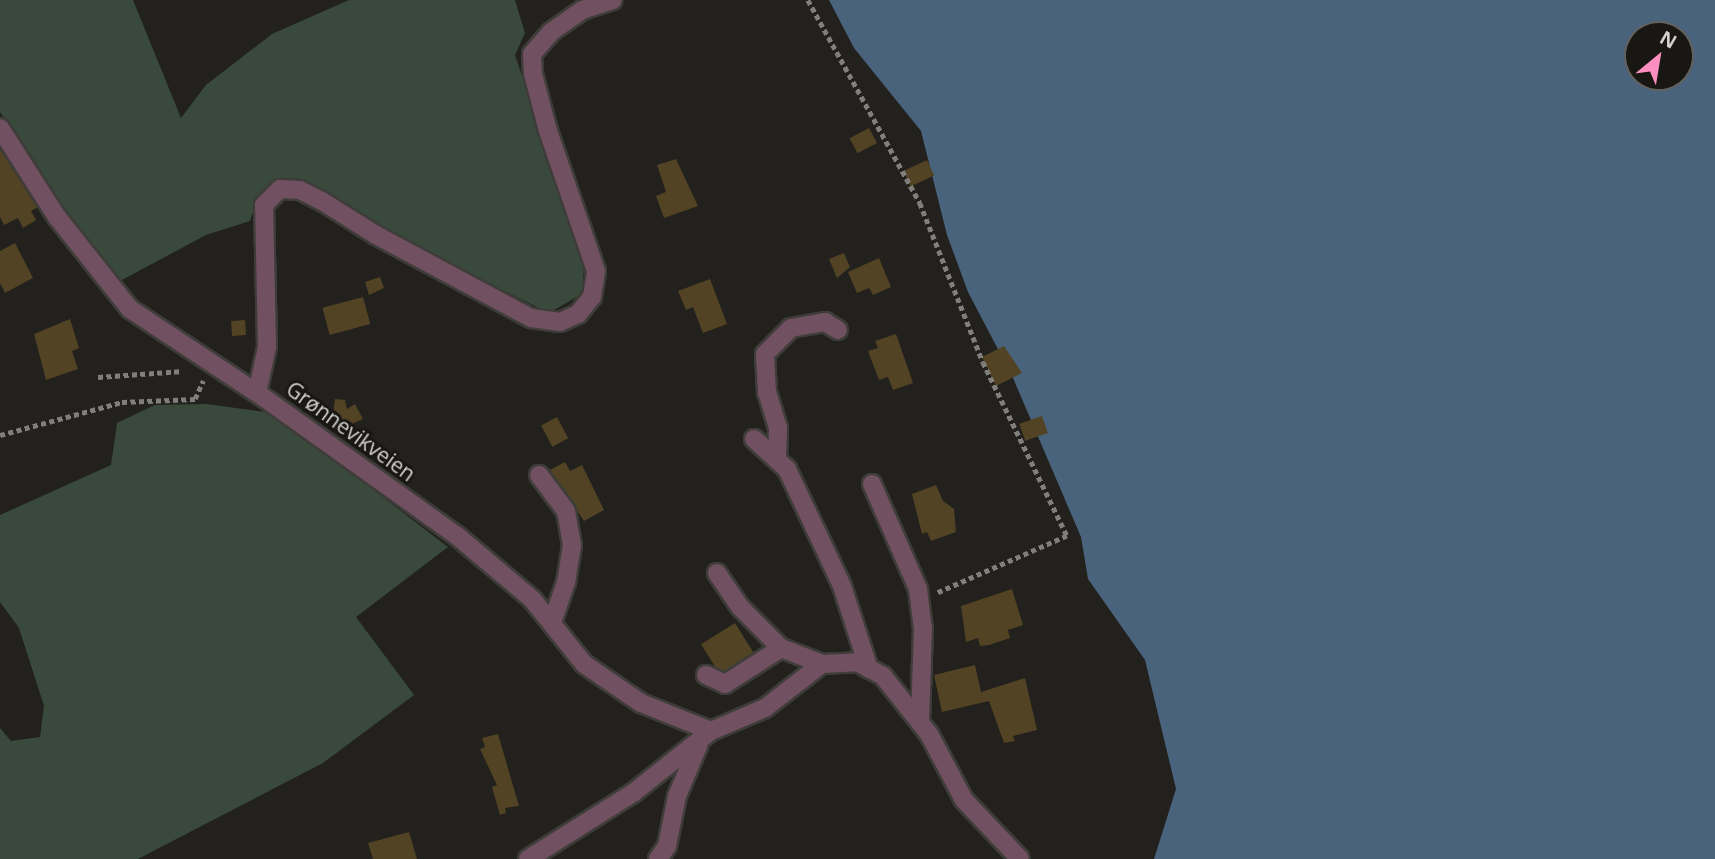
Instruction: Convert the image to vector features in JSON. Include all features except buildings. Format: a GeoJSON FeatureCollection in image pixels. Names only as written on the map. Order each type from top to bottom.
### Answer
{"type":"FeatureCollection","features":[{"type":"Feature","properties":{"kind":"street"},"geometry":{"type":"LineString","coordinates":[[257,393],[267,347],[264,205],[280,189],[300,190],[376,235],[531,318],[560,322],[578,314],[592,297],[596,271],[548,131],[533,74],[532,54],[551,32],[582,10],[612,0]]}},
{"type":"Feature","properties":{"kind":"street","name":"Grønnevikveien"},"geometry":{"type":"LineString","coordinates":[[0,128],[57,217],[130,309],[257,393],[456,535],[532,599],[584,664],[641,704],[706,736]]}},
{"type":"Feature","properties":{"kind":"street"},"geometry":{"type":"LineString","coordinates":[[777,458],[778,428],[767,393],[765,354],[791,328],[825,322],[838,330]]}},
{"type":"Feature","properties":{"kind":"street"},"geometry":{"type":"LineString","coordinates":[[754,439],[787,469],[842,586],[869,669]]}},
{"type":"Feature","properties":{"kind":"street"},"geometry":{"type":"LineString","coordinates":[[539,475],[566,511],[572,545],[566,582],[552,623]]}},
{"type":"Feature","properties":{"kind":"street"},"geometry":{"type":"LineString","coordinates":[[872,484],[920,603],[920,722]]}},
{"type":"Feature","properties":{"kind":"street"},"geometry":{"type":"LineString","coordinates":[[718,573],[740,607],[781,649],[822,664],[857,662],[883,676],[920,722],[964,800],[1020,859]]}},
{"type":"Feature","properties":{"kind":"street"},"geometry":{"type":"LineString","coordinates":[[706,675],[725,684],[781,649]]}},
{"type":"Feature","properties":{"kind":"street"},"geometry":{"type":"LineString","coordinates":[[528,859],[633,793],[706,736],[765,708],[822,664]]}},
{"type":"Feature","properties":{"kind":"street"},"geometry":{"type":"LineString","coordinates":[[658,859],[667,846],[677,796],[706,736]]}},
{"type":"Feature","properties":{"kind":"path"},"geometry":{"type":"LineString","coordinates":[[808,0],[920,203],[983,362],[1067,536],[920,603]]}},
{"type":"Feature","properties":{"kind":"path"},"geometry":{"type":"LineString","coordinates":[[98,377],[219,369]]}},
{"type":"Feature","properties":{"kind":"path"},"geometry":{"type":"LineString","coordinates":[[0,435],[122,402],[195,399],[203,381],[219,369]]}},
{"type":"Feature","properties":{"kind":"green space"},"geometry":{"type":"Polygon","coordinates":[[[0,0],[133,0],[181,118],[206,85],[272,34],[349,0],[515,0],[525,33],[515,55],[577,237],[584,267],[582,294],[549,313],[382,230],[303,182],[278,179],[259,194],[250,221],[206,235],[120,281],[96,255],[0,112],[0,0]]]}},
{"type":"Feature","properties":{"kind":"green space"},"geometry":{"type":"Polygon","coordinates":[[[206,404],[273,413],[448,547],[356,617],[414,695],[323,763],[138,859],[0,859],[0,728],[11,741],[40,737],[44,706],[19,628],[0,602],[0,515],[111,465],[117,423],[155,405],[206,404]]]}},
{"type":"Feature","properties":{"kind":"water"},"geometry":{"type":"Polygon","coordinates":[[[829,0],[1715,0],[1715,859],[1154,859],[1176,789],[1145,660],[1088,579],[1081,537],[1013,378],[968,292],[947,235],[921,131],[854,48],[829,0]]]}}]}
